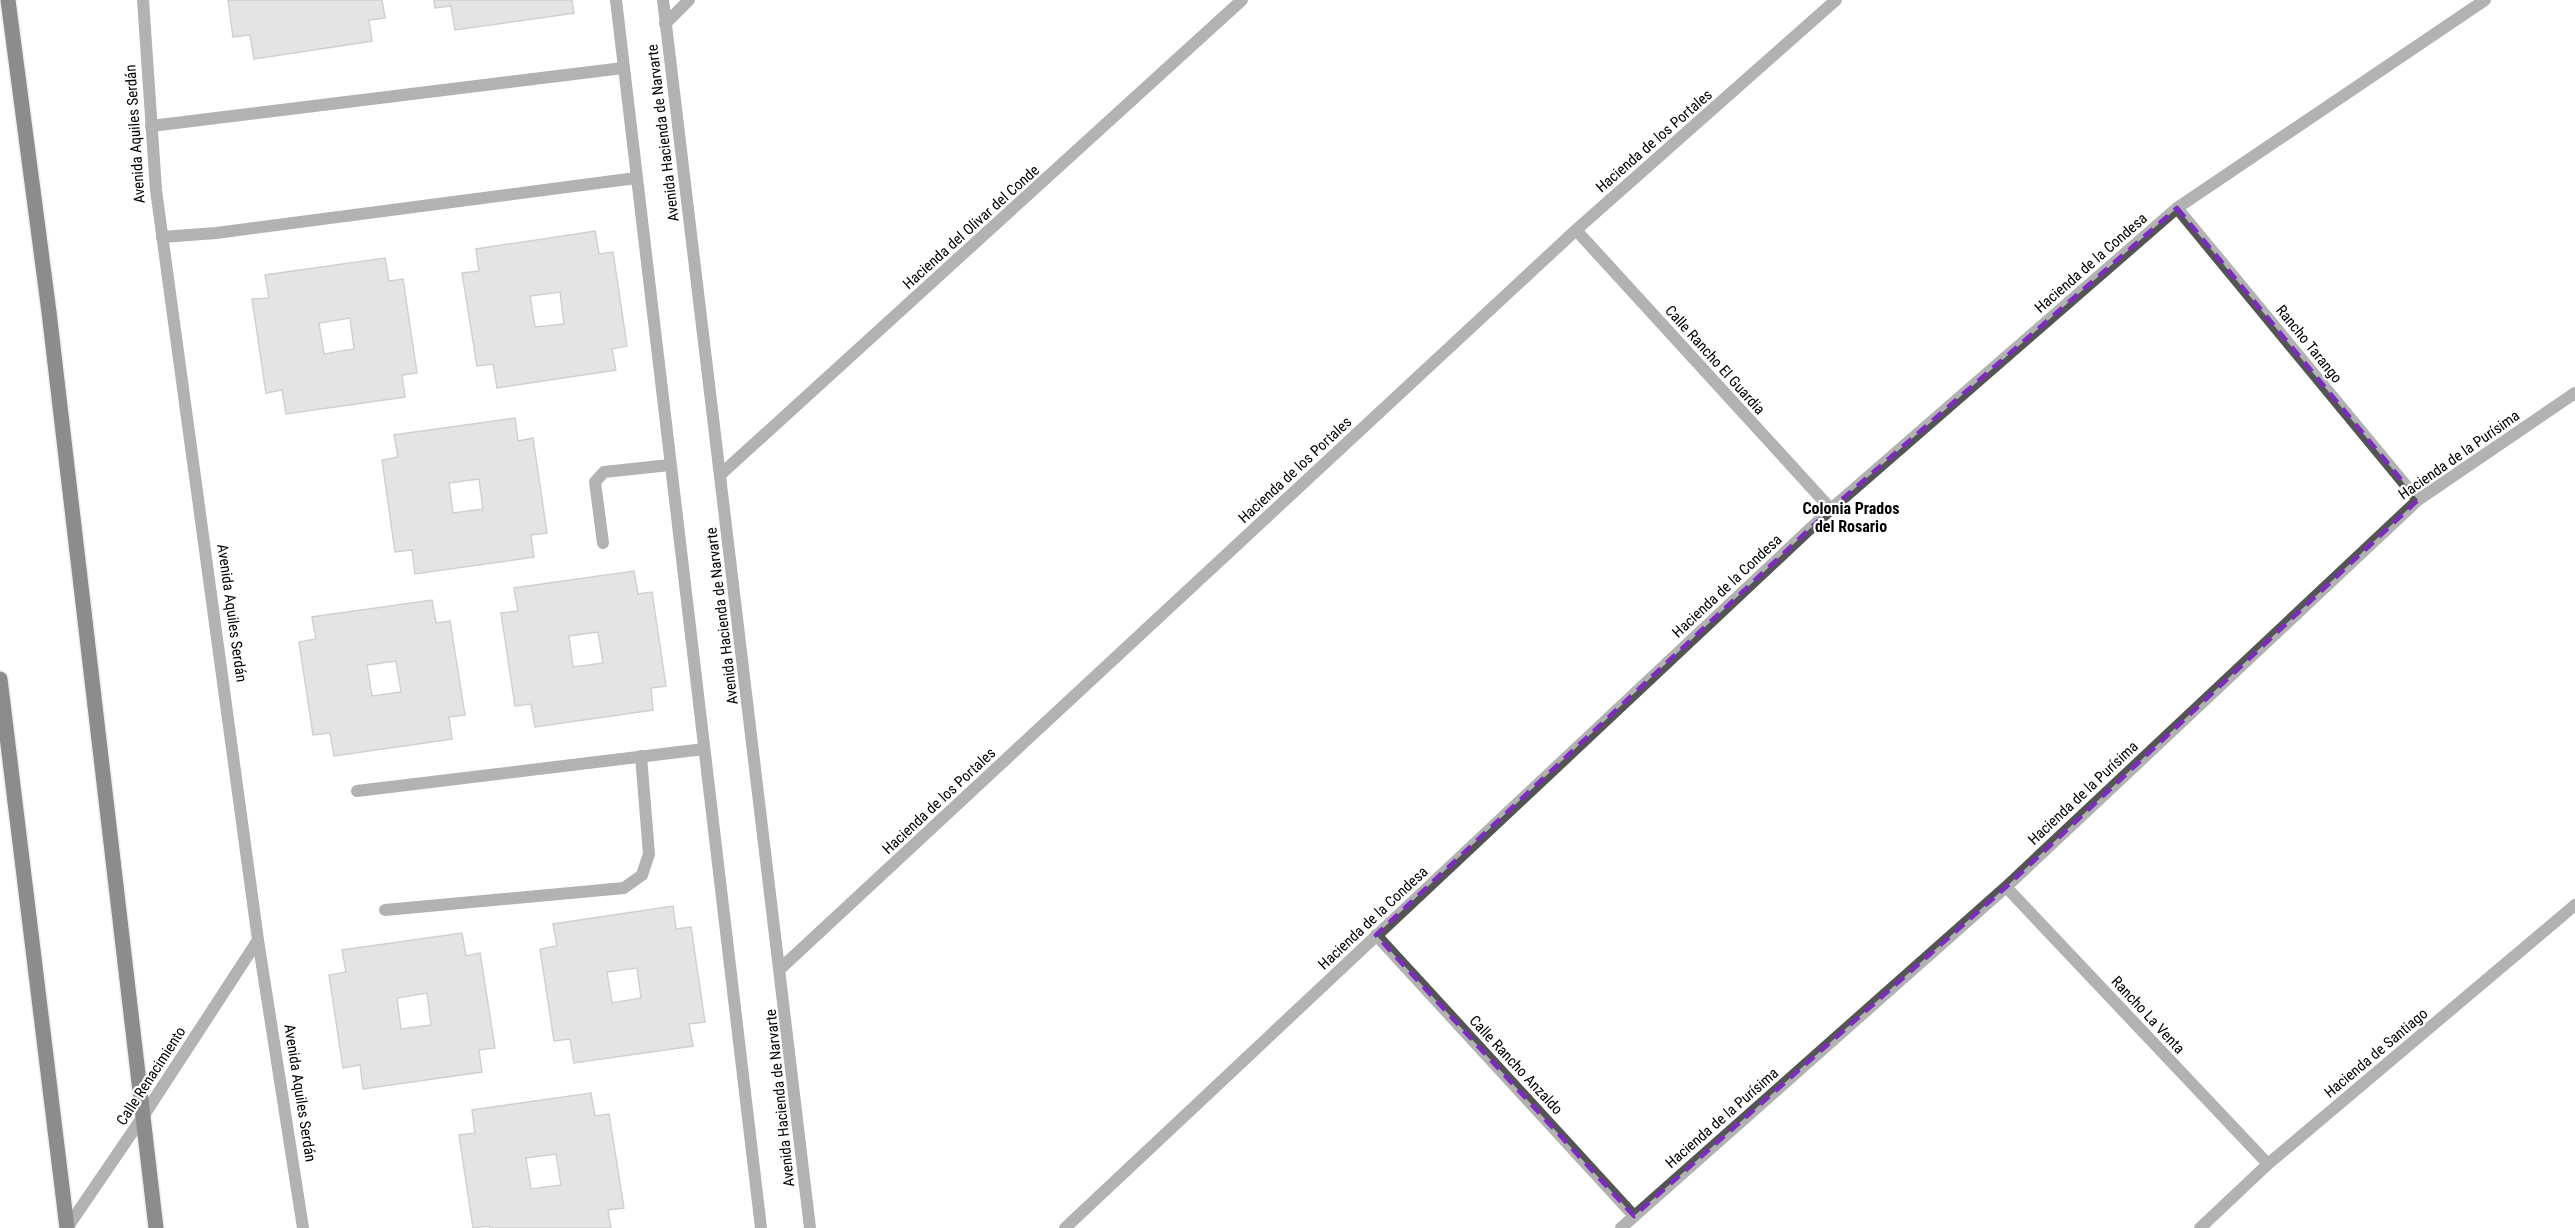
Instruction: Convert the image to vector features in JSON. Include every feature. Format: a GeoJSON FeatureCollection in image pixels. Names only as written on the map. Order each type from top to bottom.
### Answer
{"type":"FeatureCollection","features":[{"type":"Feature","properties":{"kind":"main road"},"geometry":{"type":"LineString","coordinates":[[8,0],[50,312],[156,1228]]}},
{"type":"Feature","properties":{"kind":"main road"},"geometry":{"type":"LineString","coordinates":[[0,680],[67,1228]]}},
{"type":"Feature","properties":{"kind":"street","name":"Avenida Aquiles Serdán"},"geometry":{"type":"LineString","coordinates":[[143,0],[156,190],[162,237],[258,940],[303,1228]]}},
{"type":"Feature","properties":{"kind":"street"},"geometry":{"type":"LineString","coordinates":[[616,0],[622,68],[761,1228]]}},
{"type":"Feature","properties":{"kind":"street","name":"Avenida Hacienda de Narvarte"},"geometry":{"type":"LineString","coordinates":[[663,0],[664,24],[810,1228]]}},
{"type":"Feature","properties":{"kind":"street"},"geometry":{"type":"LineString","coordinates":[[664,24],[690,0]]}},
{"type":"Feature","properties":{"kind":"street","name":"Hacienda del Olivar del Conde"},"geometry":{"type":"LineString","coordinates":[[720,475],[1242,0]]}},
{"type":"Feature","properties":{"kind":"street","name":"Hacienda de los Portales"},"geometry":{"type":"LineString","coordinates":[[780,969],[1576,230],[1836,0]]}},
{"type":"Feature","properties":{"kind":"street","name":"Hacienda de la Condesa"},"geometry":{"type":"LineString","coordinates":[[1065,1228],[1831,509],[2177,208],[2486,0]]}},
{"type":"Feature","properties":{"kind":"street"},"geometry":{"type":"LineString","coordinates":[[152,126],[622,68]]}},
{"type":"Feature","properties":{"kind":"street"},"geometry":{"type":"LineString","coordinates":[[162,237],[216,233],[636,178]]}},
{"type":"Feature","properties":{"kind":"street","name":"Rancho Tarango"},"geometry":{"type":"LineString","coordinates":[[2177,208],[2418,500]]}},
{"type":"Feature","properties":{"kind":"street","name":"Calle Rancho El Guardia"},"geometry":{"type":"LineString","coordinates":[[1576,230],[1831,509]]}},
{"type":"Feature","properties":{"kind":"street","name":"Hacienda de la Purísima"},"geometry":{"type":"LineString","coordinates":[[1621,1228],[2006,887],[2418,500],[2575,393]]}},
{"type":"Feature","properties":{"kind":"street"},"geometry":{"type":"LineString","coordinates":[[603,543],[595,482],[604,472],[670,465]]}},
{"type":"Feature","properties":{"kind":"street"},"geometry":{"type":"LineString","coordinates":[[357,791],[704,749]]}},
{"type":"Feature","properties":{"kind":"street"},"geometry":{"type":"LineString","coordinates":[[385,910],[624,888],[642,875],[649,855],[641,756]]}},
{"type":"Feature","properties":{"kind":"street","name":"Rancho La Venta"},"geometry":{"type":"LineString","coordinates":[[2006,887],[2268,1164]]}},
{"type":"Feature","properties":{"kind":"street","name":"Hacienda de Santiago"},"geometry":{"type":"LineString","coordinates":[[2200,1228],[2268,1164],[2575,905]]}},
{"type":"Feature","properties":{"kind":"street","name":"Calle Rancho Anzaldo"},"geometry":{"type":"LineString","coordinates":[[1376,935],[1634,1216]]}},
{"type":"Feature","properties":{"kind":"street","name":"Calle Renacimiento"},"geometry":{"type":"LineString","coordinates":[[67,1228],[258,940]]}},
{"type":"Feature","properties":{"kind":"highlighted area"},"geometry":{"type":"Polygon","coordinates":[[[2177,208],[2418,500],[2006,887],[1634,1216],[1376,935],[1831,509],[2177,208]]]}},
{"type":"Feature","properties":{"kind":"building"},"geometry":{"type":"Polygon","coordinates":[[[228,0],[382,0],[385,18],[369,20],[372,41],[254,59],[250,35],[233,37],[228,0]]]}},
{"type":"Feature","properties":{"kind":"building"},"geometry":{"type":"Polygon","coordinates":[[[434,0],[572,0],[574,13],[455,30],[451,6],[435,8],[434,0]]]}},
{"type":"Feature","properties":{"kind":"building"},"geometry":{"type":"Polygon","coordinates":[[[595,231],[599,254],[613,252],[627,346],[612,349],[616,370],[497,388],[493,364],[477,366],[462,273],[479,271],[476,249],[595,231]],[[560,292],[530,296],[535,327],[564,324],[560,292]]]}},
{"type":"Feature","properties":{"kind":"building"},"geometry":{"type":"Polygon","coordinates":[[[385,258],[389,281],[403,279],[417,373],[402,375],[405,397],[286,414],[282,390],[266,393],[252,299],[269,298],[265,275],[385,258]],[[350,318],[319,323],[324,354],[354,349],[350,318]]]}},
{"type":"Feature","properties":{"kind":"building"},"geometry":{"type":"Polygon","coordinates":[[[515,418],[518,441],[533,438],[547,533],[531,535],[534,557],[415,574],[412,550],[395,552],[382,460],[398,457],[394,435],[515,418]],[[479,479],[449,483],[453,513],[483,509],[479,479]]]}},
{"type":"Feature","properties":{"kind":"building"},"geometry":{"type":"Polygon","coordinates":[[[634,571],[638,594],[652,592],[666,686],[651,688],[653,710],[535,727],[531,704],[515,706],[501,613],[518,611],[514,588],[634,571]],[[598,632],[569,636],[573,667],[603,663],[598,632]]]}},
{"type":"Feature","properties":{"kind":"building"},"geometry":{"type":"Polygon","coordinates":[[[432,600],[436,623],[450,621],[465,715],[449,717],[452,739],[334,756],[330,733],[313,735],[299,642],[316,639],[312,617],[432,600]],[[396,661],[367,665],[372,696],[401,692],[396,661]]]}},
{"type":"Feature","properties":{"kind":"building"},"geometry":{"type":"Polygon","coordinates":[[[673,906],[676,929],[691,927],[705,1022],[689,1024],[693,1046],[574,1063],[570,1039],[554,1041],[540,949],[557,946],[553,924],[673,906]],[[637,968],[607,972],[612,1003],[641,998],[637,968]]]}},
{"type":"Feature","properties":{"kind":"building"},"geometry":{"type":"Polygon","coordinates":[[[462,933],[466,956],[480,953],[495,1048],[479,1050],[482,1072],[363,1089],[360,1065],[343,1068],[329,975],[346,972],[342,950],[462,933]],[[427,993],[397,998],[401,1029],[431,1025],[427,993]]]}},
{"type":"Feature","properties":{"kind":"building"},"geometry":{"type":"Polygon","coordinates":[[[591,1093],[595,1116],[609,1114],[624,1208],[608,1210],[611,1228],[490,1228],[489,1226],[473,1228],[459,1135],[475,1133],[472,1110],[591,1093]],[[556,1154],[526,1158],[531,1189],[561,1185],[556,1154]]]}},
{"type":"Feature","properties":{"kind":"district","name":"Colonia Prados del Rosario"},"geometry":{"type":"Point","coordinates":[1851,517]}}]}
